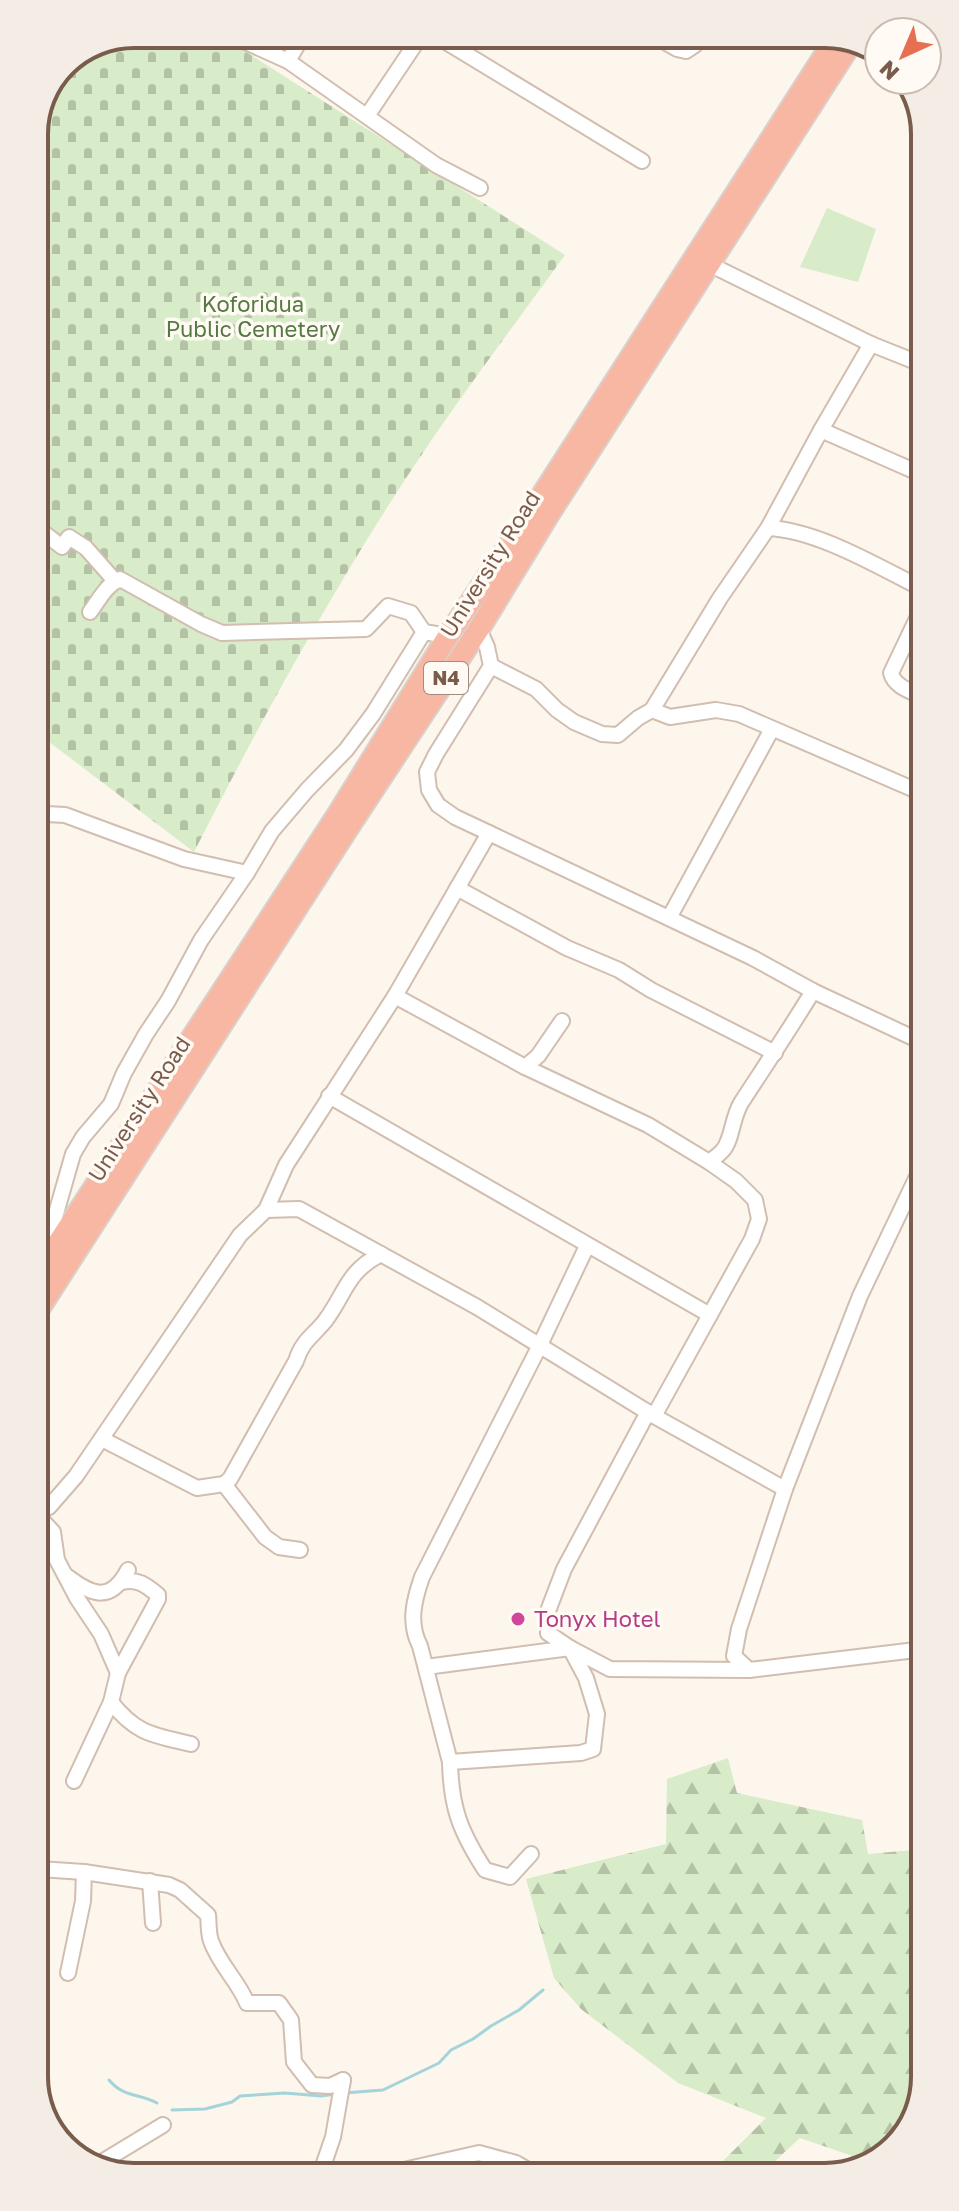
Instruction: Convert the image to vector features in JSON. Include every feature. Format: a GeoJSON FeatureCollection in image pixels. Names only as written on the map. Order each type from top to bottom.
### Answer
{"type":"FeatureCollection","features":[{"type":"Feature","properties":{"kind":"highway","name":"University Road"},"geometry":{"type":"LineString","coordinates":[[48,1258],[338,814],[448,636],[829,48]]}},
{"type":"Feature","properties":{"kind":"highway","name":"University Road"},"geometry":{"type":"LineString","coordinates":[[48,1295],[479,629],[549,514],[846,51]]}},
{"type":"Feature","properties":{"kind":"street"},"geometry":{"type":"LineString","coordinates":[[259,48],[288,61],[436,165],[480,188]]}},
{"type":"Feature","properties":{"kind":"street"},"geometry":{"type":"LineString","coordinates":[[288,61],[296,48]]}},
{"type":"Feature","properties":{"kind":"street"},"geometry":{"type":"LineString","coordinates":[[367,116],[413,48]]}},
{"type":"Feature","properties":{"kind":"street"},"geometry":{"type":"LineString","coordinates":[[456,48],[642,161]]}},
{"type":"Feature","properties":{"kind":"street"},"geometry":{"type":"LineString","coordinates":[[709,264],[871,344],[911,360]]}},
{"type":"Feature","properties":{"kind":"street"},"geometry":{"type":"LineString","coordinates":[[491,666],[536,689],[574,722],[602,734],[618,735],[652,710],[720,598],[768,528],[871,344]]}},
{"type":"Feature","properties":{"kind":"street"},"geometry":{"type":"LineString","coordinates":[[821,430],[911,470]]}},
{"type":"Feature","properties":{"kind":"street"},"geometry":{"type":"LineString","coordinates":[[768,528],[788,529],[846,551],[911,583]]}},
{"type":"Feature","properties":{"kind":"street"},"geometry":{"type":"LineString","coordinates":[[48,536],[62,547],[69,537],[86,548],[115,581]]}},
{"type":"Feature","properties":{"kind":"street"},"geometry":{"type":"LineString","coordinates":[[90,612],[104,591],[120,579],[222,633],[366,629],[388,606],[411,613],[424,632],[448,636]]}},
{"type":"Feature","properties":{"kind":"street"},"geometry":{"type":"LineString","coordinates":[[479,629],[491,666],[427,772],[429,790],[438,805],[455,817],[753,958],[813,991],[911,1037]]}},
{"type":"Feature","properties":{"kind":"street"},"geometry":{"type":"LineString","coordinates":[[911,631],[891,673],[892,679],[911,691]]}},
{"type":"Feature","properties":{"kind":"street"},"geometry":{"type":"LineString","coordinates":[[48,1242],[73,1154],[111,1104],[124,1073],[201,940],[272,831],[346,750],[373,714],[424,632]]}},
{"type":"Feature","properties":{"kind":"street"},"geometry":{"type":"LineString","coordinates":[[652,710],[670,717],[716,710],[739,714],[911,788]]}},
{"type":"Feature","properties":{"kind":"street"},"geometry":{"type":"LineString","coordinates":[[669,918],[772,729]]}},
{"type":"Feature","properties":{"kind":"street"},"geometry":{"type":"LineString","coordinates":[[48,814],[65,815],[184,859],[247,873]]}},
{"type":"Feature","properties":{"kind":"street"},"geometry":{"type":"LineString","coordinates":[[48,1508],[76,1476],[240,1235],[266,1210],[286,1165],[395,996],[489,833]]}},
{"type":"Feature","properties":{"kind":"street"},"geometry":{"type":"LineString","coordinates":[[457,888],[567,948],[619,970],[651,990],[775,1053]]}},
{"type":"Feature","properties":{"kind":"street"},"geometry":{"type":"LineString","coordinates":[[709,1162],[725,1149],[739,1106],[813,991]]}},
{"type":"Feature","properties":{"kind":"street"},"geometry":{"type":"LineString","coordinates":[[395,996],[525,1067],[648,1125],[709,1162],[736,1181],[755,1200],[759,1219],[752,1239],[564,1569],[548,1611],[548,1633],[610,1669],[749,1670],[911,1651]]}},
{"type":"Feature","properties":{"kind":"street"},"geometry":{"type":"LineString","coordinates":[[525,1067],[538,1056],[562,1021]]}},
{"type":"Feature","properties":{"kind":"street"},"geometry":{"type":"LineString","coordinates":[[329,1096],[710,1315]]}},
{"type":"Feature","properties":{"kind":"street"},"geometry":{"type":"LineString","coordinates":[[749,1670],[734,1656],[739,1629],[785,1489],[860,1296],[911,1189]]}},
{"type":"Feature","properties":{"kind":"street"},"geometry":{"type":"LineString","coordinates":[[266,1210],[299,1209],[477,1307],[651,1414],[785,1489]]}},
{"type":"Feature","properties":{"kind":"street"},"geometry":{"type":"LineString","coordinates":[[531,1854],[510,1877],[485,1870],[459,1825],[451,1787],[450,1762],[426,1667],[414,1633],[413,1617],[419,1585],[587,1246]]}},
{"type":"Feature","properties":{"kind":"street"},"geometry":{"type":"LineString","coordinates":[[102,1439],[197,1488],[224,1484],[230,1479],[296,1361],[300,1347],[325,1321],[351,1276],[363,1264],[381,1254]]}},
{"type":"Feature","properties":{"kind":"street"},"geometry":{"type":"LineString","coordinates":[[224,1484],[265,1537],[279,1547],[300,1550]]}},
{"type":"Feature","properties":{"kind":"street"},"geometry":{"type":"LineString","coordinates":[[48,1526],[53,1532],[57,1560],[101,1634],[118,1673]]}},
{"type":"Feature","properties":{"kind":"street"},"geometry":{"type":"LineString","coordinates":[[64,1574],[95,1594]]}},
{"type":"Feature","properties":{"kind":"street"},"geometry":{"type":"LineString","coordinates":[[74,1781],[111,1702],[118,1673],[158,1595],[144,1584],[125,1576],[105,1593],[77,1598]]}},
{"type":"Feature","properties":{"kind":"street"},"geometry":{"type":"LineString","coordinates":[[426,1667],[570,1648]]}},
{"type":"Feature","properties":{"kind":"street"},"geometry":{"type":"LineString","coordinates":[[450,1762],[581,1753],[593,1749],[597,1714],[586,1678],[570,1648]]}},
{"type":"Feature","properties":{"kind":"street"},"geometry":{"type":"LineString","coordinates":[[111,1702],[132,1725],[143,1732],[191,1744]]}},
{"type":"Feature","properties":{"kind":"street"},"geometry":{"type":"LineString","coordinates":[[48,1870],[169,1885],[180,1890],[208,1915],[210,1939],[247,2003],[279,2003],[291,2020],[294,2062],[312,2085],[330,2086],[343,2080],[333,2137],[324,2163]]}},
{"type":"Feature","properties":{"kind":"street"},"geometry":{"type":"LineString","coordinates":[[68,1973],[83,1901],[84,1872]]}},
{"type":"Feature","properties":{"kind":"street"},"geometry":{"type":"LineString","coordinates":[[150,1881],[153,1923]]}},
{"type":"Feature","properties":{"kind":"street"},"geometry":{"type":"LineString","coordinates":[[108,2158],[163,2125]]}},
{"type":"Feature","properties":{"kind":"street"},"geometry":{"type":"LineString","coordinates":[[435,2163],[479,2153],[516,2163]]}},
{"type":"Feature","properties":{"kind":"green space","name":"Koforidua Public Cemetery"},"geometry":{"type":"Polygon","coordinates":[[[134,48],[240,48],[565,255],[448,417],[380,518],[297,659],[194,852],[48,741],[48,129],[57,96],[73,73],[101,55],[134,48]]]}},
{"type":"Feature","properties":{"kind":"green space"},"geometry":{"type":"Polygon","coordinates":[[[827,208],[876,229],[858,282],[800,267],[827,208]]]}},
{"type":"Feature","properties":{"kind":"green space"},"geometry":{"type":"Polygon","coordinates":[[[728,1758],[737,1793],[862,1820],[868,1854],[911,1850],[909,2094],[893,2129],[886,2138],[863,2154],[855,2157],[800,2138],[773,2163],[721,2163],[766,2118],[678,2083],[581,2009],[554,1978],[526,1879],[666,1844],[667,1779],[728,1758]]]}},
{"type":"Feature","properties":{"kind":"waterway"},"geometry":{"type":"LineString","coordinates":[[344,2093],[383,2090],[439,2063],[451,2050],[519,2010],[543,1990]]}},
{"type":"Feature","properties":{"kind":"waterway"},"geometry":{"type":"LineString","coordinates":[[109,2080],[126,2093],[157,2103]]}},
{"type":"Feature","properties":{"kind":"waterway"},"geometry":{"type":"LineString","coordinates":[[172,2110],[205,2109],[232,2102],[240,2096],[336,2094]]}},
{"type":"Feature","properties":{"kind":"place","name":"Tonyx Hotel"},"geometry":{"type":"Point","coordinates":[518,1619]}}]}
